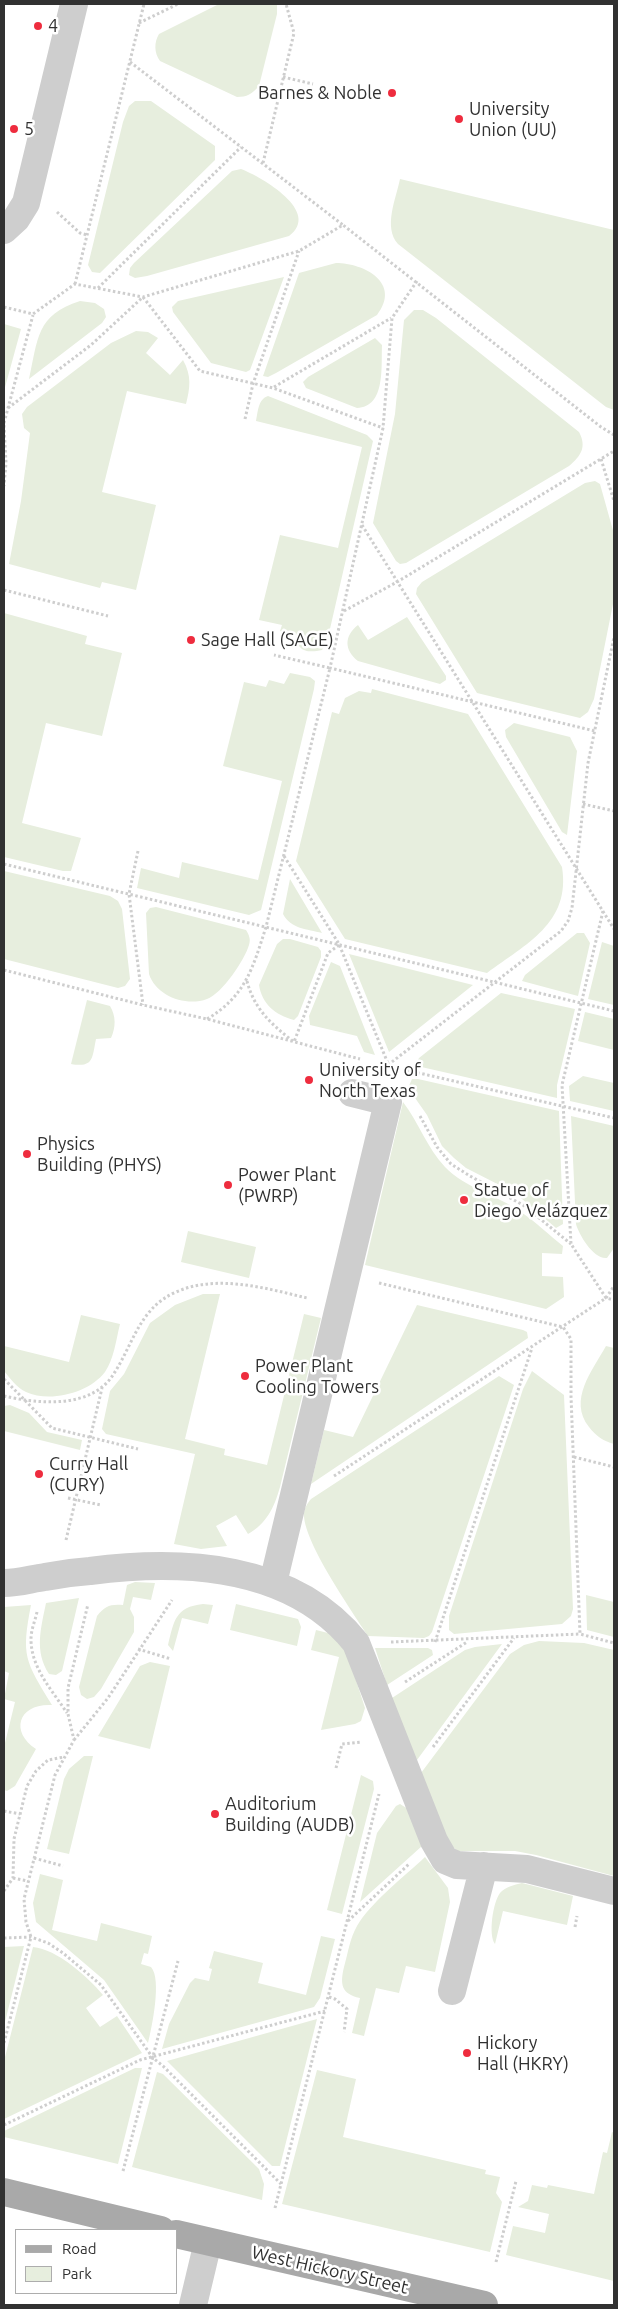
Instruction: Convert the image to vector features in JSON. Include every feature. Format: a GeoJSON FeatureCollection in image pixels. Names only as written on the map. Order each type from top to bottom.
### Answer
{"type":"FeatureCollection","features":[{"type":"Feature","properties":{"kind":"main road"},"geometry":{"type":"LineString","coordinates":[[4,2192],[157,2229]]}},
{"type":"Feature","properties":{"kind":"main road","name":"West Hickory Street"},"geometry":{"type":"LineString","coordinates":[[178,2234],[423,2298],[484,2305]]}},
{"type":"Feature","properties":{"kind":"lane"},"geometry":{"type":"LineString","coordinates":[[4,230],[16,219],[26,203],[74,4]]}},
{"type":"Feature","properties":{"kind":"lane"},"geometry":{"type":"LineString","coordinates":[[273,1583],[388,1102],[352,1093]]}},
{"type":"Feature","properties":{"kind":"lane"},"geometry":{"type":"LineString","coordinates":[[4,1583],[139,1565],[195,1567],[228,1572],[273,1583],[315,1604],[340,1624],[356,1643],[434,1841],[445,1860],[457,1865],[527,1869],[614,1891]]}},
{"type":"Feature","properties":{"kind":"lane"},"geometry":{"type":"LineString","coordinates":[[452,1991],[484,1866]]}},
{"type":"Feature","properties":{"kind":"lane"},"geometry":{"type":"LineString","coordinates":[[193,2305],[208,2242]]}},
{"type":"Feature","properties":{"kind":"path"},"geometry":{"type":"LineString","coordinates":[[4,486],[6,462],[4,424],[33,314],[75,284],[144,4]]}},
{"type":"Feature","properties":{"kind":"path"},"geometry":{"type":"LineString","coordinates":[[139,23],[178,4]]}},
{"type":"Feature","properties":{"kind":"path"},"geometry":{"type":"LineString","coordinates":[[262,163],[294,33],[286,4]]}},
{"type":"Feature","properties":{"kind":"path"},"geometry":{"type":"LineString","coordinates":[[130,62],[417,281],[601,428],[614,435]]}},
{"type":"Feature","properties":{"kind":"path"},"geometry":{"type":"LineString","coordinates":[[283,77],[313,84]]}},
{"type":"Feature","properties":{"kind":"path"},"geometry":{"type":"LineString","coordinates":[[98,288],[241,147]]}},
{"type":"Feature","properties":{"kind":"path"},"geometry":{"type":"LineString","coordinates":[[51,207],[80,233],[87,235]]}},
{"type":"Feature","properties":{"kind":"path"},"geometry":{"type":"LineString","coordinates":[[8,408],[91,345],[143,297],[299,251],[343,225]]}},
{"type":"Feature","properties":{"kind":"path"},"geometry":{"type":"LineString","coordinates":[[245,419],[253,384],[299,251]]}},
{"type":"Feature","properties":{"kind":"path"},"geometry":{"type":"LineString","coordinates":[[273,388],[392,318],[417,281]]}},
{"type":"Feature","properties":{"kind":"path"},"geometry":{"type":"LineString","coordinates":[[75,284],[143,297],[200,371],[273,388],[383,428]]}},
{"type":"Feature","properties":{"kind":"path"},"geometry":{"type":"LineString","coordinates":[[4,307],[33,314]]}},
{"type":"Feature","properties":{"kind":"path"},"geometry":{"type":"LineString","coordinates":[[207,1019],[222,1010],[235,998],[247,981],[266,927],[344,612],[383,428],[392,318]]}},
{"type":"Feature","properties":{"kind":"path"},"geometry":{"type":"LineString","coordinates":[[344,612],[614,451]]}},
{"type":"Feature","properties":{"kind":"path"},"geometry":{"type":"LineString","coordinates":[[601,459],[614,501]]}},
{"type":"Feature","properties":{"kind":"path"},"geometry":{"type":"LineString","coordinates":[[362,526],[471,702],[613,924],[614,929]]}},
{"type":"Feature","properties":{"kind":"path"},"geometry":{"type":"LineString","coordinates":[[4,590],[108,616]]}},
{"type":"Feature","properties":{"kind":"path"},"geometry":{"type":"LineString","coordinates":[[388,1065],[560,931],[568,921],[572,908],[583,804],[594,731],[614,638]]}},
{"type":"Feature","properties":{"kind":"path"},"geometry":{"type":"LineString","coordinates":[[274,655],[594,731]]}},
{"type":"Feature","properties":{"kind":"path"},"geometry":{"type":"LineString","coordinates":[[583,804],[614,811]]}},
{"type":"Feature","properties":{"kind":"path"},"geometry":{"type":"LineString","coordinates":[[138,852],[129,894],[142,1005]]}},
{"type":"Feature","properties":{"kind":"path"},"geometry":{"type":"LineString","coordinates":[[284,856],[339,944],[393,1074]]}},
{"type":"Feature","properties":{"kind":"path"},"geometry":{"type":"LineString","coordinates":[[4,864],[614,1011]]}},
{"type":"Feature","properties":{"kind":"path"},"geometry":{"type":"LineString","coordinates":[[570,1244],[562,1086],[603,910]]}},
{"type":"Feature","properties":{"kind":"path"},"geometry":{"type":"LineString","coordinates":[[294,1042],[328,953],[339,944]]}},
{"type":"Feature","properties":{"kind":"path"},"geometry":{"type":"LineString","coordinates":[[4,970],[142,1005],[207,1019],[369,1061]]}},
{"type":"Feature","properties":{"kind":"path"},"geometry":{"type":"LineString","coordinates":[[247,981],[251,998],[262,1014],[294,1042]]}},
{"type":"Feature","properties":{"kind":"path"},"geometry":{"type":"LineString","coordinates":[[379,1063],[614,1118]]}},
{"type":"Feature","properties":{"kind":"path"},"geometry":{"type":"LineString","coordinates":[[417,1111],[437,1148],[451,1164],[522,1205],[570,1244],[606,1298],[614,1300]]}},
{"type":"Feature","properties":{"kind":"path"},"geometry":{"type":"LineString","coordinates":[[346,1275],[564,1327],[571,1339],[580,1634]]}},
{"type":"Feature","properties":{"kind":"path"},"geometry":{"type":"LineString","coordinates":[[4,1396],[26,1402],[61,1402],[88,1394],[102,1387],[112,1377],[143,1316],[175,1292],[196,1286],[222,1284],[255,1286],[339,1305]]}},
{"type":"Feature","properties":{"kind":"path"},"geometry":{"type":"LineString","coordinates":[[333,1476],[564,1327],[606,1298],[614,1286]]}},
{"type":"Feature","properties":{"kind":"path"},"geometry":{"type":"LineString","coordinates":[[435,1642],[532,1347]]}},
{"type":"Feature","properties":{"kind":"path"},"geometry":{"type":"LineString","coordinates":[[4,1379],[52,1428],[138,1449]]}},
{"type":"Feature","properties":{"kind":"path"},"geometry":{"type":"LineString","coordinates":[[68,1714],[41,1675],[32,1651],[31,1638],[76,1500],[102,1387]]}},
{"type":"Feature","properties":{"kind":"path"},"geometry":{"type":"LineString","coordinates":[[574,1457],[614,1467]]}},
{"type":"Feature","properties":{"kind":"path"},"geometry":{"type":"LineString","coordinates":[[68,1498],[102,1505]]}},
{"type":"Feature","properties":{"kind":"path"},"geometry":{"type":"LineString","coordinates":[[4,2043],[31,1937],[26,1922],[24,1899],[55,1775],[74,1740],[108,1698],[138,1649],[195,1567]]}},
{"type":"Feature","properties":{"kind":"path"},"geometry":{"type":"LineString","coordinates":[[74,1740],[68,1714],[68,1688],[96,1570]]}},
{"type":"Feature","properties":{"kind":"path"},"geometry":{"type":"LineString","coordinates":[[356,1643],[469,1641],[580,1634],[614,1642]]}},
{"type":"Feature","properties":{"kind":"path"},"geometry":{"type":"LineString","coordinates":[[409,1780],[514,1638]]}},
{"type":"Feature","properties":{"kind":"path"},"geometry":{"type":"LineString","coordinates":[[378,1700],[469,1641]]}},
{"type":"Feature","properties":{"kind":"path"},"geometry":{"type":"LineString","coordinates":[[138,1649],[171,1659]]}},
{"type":"Feature","properties":{"kind":"path"},"geometry":{"type":"LineString","coordinates":[[4,1891],[13,1878],[14,1839],[27,1786],[36,1771],[48,1760],[64,1757]]}},
{"type":"Feature","properties":{"kind":"path"},"geometry":{"type":"LineString","coordinates":[[275,2208],[382,1786]]}},
{"type":"Feature","properties":{"kind":"path"},"geometry":{"type":"LineString","coordinates":[[4,1810],[20,1814]]}},
{"type":"Feature","properties":{"kind":"path"},"geometry":{"type":"LineString","coordinates":[[348,1921],[434,1841]]}},
{"type":"Feature","properties":{"kind":"path"},"geometry":{"type":"LineString","coordinates":[[34,1858],[63,1866]]}},
{"type":"Feature","properties":{"kind":"path"},"geometry":{"type":"LineString","coordinates":[[13,1878],[28,1881]]}},
{"type":"Feature","properties":{"kind":"path"},"geometry":{"type":"LineString","coordinates":[[4,1938],[31,1937],[48,1943],[101,1985],[152,2058],[163,2066],[282,2184]]}},
{"type":"Feature","properties":{"kind":"path"},"geometry":{"type":"LineString","coordinates":[[123,2171],[178,1961]]}},
{"type":"Feature","properties":{"kind":"path"},"geometry":{"type":"LineString","coordinates":[[329,1997],[335,1999],[347,2009],[344,2032]]}},
{"type":"Feature","properties":{"kind":"path"},"geometry":{"type":"LineString","coordinates":[[4,2125],[140,2060],[325,2011]]}},
{"type":"Feature","properties":{"kind":"path"},"geometry":{"type":"LineString","coordinates":[[496,2262],[516,2181]]}},
{"type":"Feature","properties":{"kind":"green space"},"geometry":{"type":"Polygon","coordinates":[[[219,4],[277,4],[277,14],[259,86],[247,96],[237,97],[160,61],[157,55],[156,44],[159,34],[219,4]]]}},
{"type":"Feature","properties":{"kind":"green space"},"geometry":{"type":"Polygon","coordinates":[[[135,101],[151,101],[215,146],[215,160],[100,273],[92,272],[88,265],[123,122],[129,106],[135,101]]]}},
{"type":"Feature","properties":{"kind":"green space"},"geometry":{"type":"Polygon","coordinates":[[[241,169],[274,187],[294,206],[298,217],[297,227],[289,236],[147,276],[135,278],[129,275],[130,268],[134,263],[232,171],[241,169]]]}},
{"type":"Feature","properties":{"kind":"green space"},"geometry":{"type":"Polygon","coordinates":[[[400,179],[614,230],[614,410],[606,407],[398,244],[391,229],[391,221],[400,179]]]}},
{"type":"Feature","properties":{"kind":"green space"},"geometry":{"type":"Polygon","coordinates":[[[336,263],[347,264],[368,271],[382,284],[385,293],[384,304],[377,315],[276,373],[268,377],[263,376],[299,273],[336,263]]]}},
{"type":"Feature","properties":{"kind":"green space"},"geometry":{"type":"Polygon","coordinates":[[[284,277],[250,370],[246,372],[211,363],[173,312],[172,307],[178,301],[284,277]]]}},
{"type":"Feature","properties":{"kind":"green space"},"geometry":{"type":"Polygon","coordinates":[[[80,301],[95,303],[104,309],[106,317],[102,323],[29,379],[37,340],[41,330],[55,313],[80,301]]]}},
{"type":"Feature","properties":{"kind":"green space"},"geometry":{"type":"Polygon","coordinates":[[[414,310],[423,310],[436,318],[579,432],[583,447],[580,455],[569,466],[406,563],[400,564],[396,561],[373,523],[395,414],[404,320],[414,310]]]}},
{"type":"Feature","properties":{"kind":"green space"},"geometry":{"type":"Polygon","coordinates":[[[4,324],[21,329],[4,391],[4,324]]]}},
{"type":"Feature","properties":{"kind":"green space"},"geometry":{"type":"Polygon","coordinates":[[[136,331],[148,332],[158,338],[146,353],[170,375],[183,360],[188,371],[189,382],[186,404],[127,391],[102,492],[156,505],[136,590],[102,582],[100,588],[9,564],[21,501],[30,433],[24,428],[22,414],[27,407],[111,343],[136,331]]]}},
{"type":"Feature","properties":{"kind":"green space"},"geometry":{"type":"Polygon","coordinates":[[[375,338],[382,345],[380,384],[373,401],[366,406],[357,408],[306,388],[303,382],[308,377],[375,338]]]}},
{"type":"Feature","properties":{"kind":"green space"},"geometry":{"type":"Polygon","coordinates":[[[268,396],[367,435],[373,441],[327,642],[322,650],[304,650],[299,645],[298,635],[280,631],[282,625],[259,620],[280,535],[338,548],[362,447],[256,421],[260,403],[268,396]]]}},
{"type":"Feature","properties":{"kind":"green space"},"geometry":{"type":"Polygon","coordinates":[[[595,481],[600,484],[614,534],[614,599],[594,699],[588,712],[580,718],[477,693],[416,594],[417,588],[422,582],[585,483],[595,481]]]}},
{"type":"Feature","properties":{"kind":"green space"},"geometry":{"type":"Polygon","coordinates":[[[4,613],[87,636],[85,644],[122,653],[102,736],[46,723],[22,823],[81,838],[71,871],[63,871],[4,857],[4,613]]]}},
{"type":"Feature","properties":{"kind":"green space"},"geometry":{"type":"Polygon","coordinates":[[[407,617],[446,676],[446,680],[440,684],[358,661],[353,657],[348,648],[348,638],[353,629],[358,625],[368,640],[407,617]]]}},
{"type":"Feature","properties":{"kind":"green space"},"geometry":{"type":"Polygon","coordinates":[[[290,673],[310,677],[315,681],[261,910],[249,915],[137,888],[141,868],[179,878],[182,862],[258,880],[282,781],[223,766],[244,682],[266,687],[269,680],[284,684],[290,673]]]}},
{"type":"Feature","properties":{"kind":"green space"},"geometry":{"type":"Polygon","coordinates":[[[372,689],[468,714],[562,867],[563,886],[560,903],[553,918],[530,941],[487,973],[345,939],[296,861],[332,712],[339,714],[345,698],[359,691],[371,693],[372,689]]]}},
{"type":"Feature","properties":{"kind":"green space"},"geometry":{"type":"Polygon","coordinates":[[[514,723],[570,737],[577,751],[567,835],[562,832],[506,737],[505,730],[514,723]]]}},
{"type":"Feature","properties":{"kind":"green space"},"geometry":{"type":"Polygon","coordinates":[[[4,871],[110,896],[118,901],[122,909],[130,979],[125,986],[118,988],[4,959],[4,871]]]}},
{"type":"Feature","properties":{"kind":"green space"},"geometry":{"type":"Polygon","coordinates":[[[290,879],[322,933],[295,926],[283,914],[290,879]]]}},
{"type":"Feature","properties":{"kind":"green space"},"geometry":{"type":"Polygon","coordinates":[[[156,907],[246,930],[250,941],[247,951],[226,983],[213,996],[199,1001],[181,1000],[165,994],[153,982],[149,974],[146,913],[150,908],[156,907]]]}},
{"type":"Feature","properties":{"kind":"green space"},"geometry":{"type":"Polygon","coordinates":[[[577,933],[584,933],[590,943],[578,996],[522,981],[525,975],[577,933]]]}},
{"type":"Feature","properties":{"kind":"green space"},"geometry":{"type":"Polygon","coordinates":[[[283,939],[290,939],[318,947],[321,951],[321,957],[298,1016],[294,1020],[270,1008],[263,998],[259,985],[277,944],[283,939]]]}},
{"type":"Feature","properties":{"kind":"green space"},"geometry":{"type":"Polygon","coordinates":[[[602,942],[614,946],[614,1005],[588,999],[602,942]]]}},
{"type":"Feature","properties":{"kind":"green space"},"geometry":{"type":"Polygon","coordinates":[[[349,954],[473,985],[389,1052],[349,954]]]}},
{"type":"Feature","properties":{"kind":"green space"},"geometry":{"type":"Polygon","coordinates":[[[331,962],[340,966],[375,1055],[364,1052],[357,1036],[310,1025],[309,1016],[331,962]]]}},
{"type":"Feature","properties":{"kind":"green space"},"geometry":{"type":"Polygon","coordinates":[[[501,993],[575,1009],[557,1085],[557,1098],[417,1066],[419,1058],[501,993]]]}},
{"type":"Feature","properties":{"kind":"green space"},"geometry":{"type":"Polygon","coordinates":[[[87,1000],[110,1006],[115,1022],[114,1030],[111,1038],[96,1039],[91,1060],[88,1063],[71,1064],[87,1000]]]}},
{"type":"Feature","properties":{"kind":"green space"},"geometry":{"type":"Polygon","coordinates":[[[585,1012],[614,1019],[614,1050],[578,1041],[585,1012]]]}},
{"type":"Feature","properties":{"kind":"green space"},"geometry":{"type":"Polygon","coordinates":[[[583,1076],[614,1083],[614,1111],[570,1101],[569,1086],[583,1076]]]}},
{"type":"Feature","properties":{"kind":"green space"},"geometry":{"type":"Polygon","coordinates":[[[412,1079],[559,1111],[563,1224],[556,1228],[515,1193],[466,1168],[454,1158],[442,1146],[427,1115],[408,1088],[412,1079]]]}},
{"type":"Feature","properties":{"kind":"green space"},"geometry":{"type":"Polygon","coordinates":[[[403,1102],[433,1152],[445,1167],[472,1186],[521,1212],[563,1246],[562,1254],[542,1253],[542,1276],[563,1277],[564,1297],[546,1309],[365,1265],[403,1102]]]}},
{"type":"Feature","properties":{"kind":"green space"},"geometry":{"type":"Polygon","coordinates":[[[571,1116],[614,1126],[614,1248],[607,1258],[602,1258],[592,1251],[580,1234],[576,1224],[571,1116]]]}},
{"type":"Feature","properties":{"kind":"green space"},"geometry":{"type":"Polygon","coordinates":[[[188,1231],[256,1247],[249,1278],[181,1262],[188,1231]]]}},
{"type":"Feature","properties":{"kind":"green space"},"geometry":{"type":"Polygon","coordinates":[[[203,1294],[220,1294],[185,1439],[225,1449],[224,1455],[267,1465],[304,1314],[321,1318],[280,1487],[269,1514],[255,1530],[248,1534],[236,1515],[216,1526],[227,1546],[201,1549],[174,1544],[195,1454],[106,1434],[102,1429],[110,1391],[124,1374],[150,1323],[175,1305],[203,1294]]]}},
{"type":"Feature","properties":{"kind":"green space"},"geometry":{"type":"Polygon","coordinates":[[[417,1305],[523,1330],[527,1332],[528,1338],[311,1484],[324,1430],[353,1437],[417,1305]]]}},
{"type":"Feature","properties":{"kind":"green space"},"geometry":{"type":"Polygon","coordinates":[[[81,1315],[120,1324],[113,1355],[108,1367],[89,1386],[57,1396],[36,1395],[23,1390],[4,1371],[4,1346],[69,1362],[81,1315]]]}},
{"type":"Feature","properties":{"kind":"green space"},"geometry":{"type":"Polygon","coordinates":[[[606,1346],[614,1348],[614,1444],[597,1436],[589,1427],[583,1417],[581,1406],[584,1386],[606,1346]]]}},
{"type":"Feature","properties":{"kind":"green space"},"geometry":{"type":"Polygon","coordinates":[[[532,1371],[564,1395],[573,1609],[571,1616],[562,1624],[454,1634],[449,1630],[449,1616],[523,1389],[532,1371]]]}},
{"type":"Feature","properties":{"kind":"green space"},"geometry":{"type":"Polygon","coordinates":[[[499,1376],[514,1385],[432,1632],[424,1638],[368,1636],[319,1557],[306,1525],[304,1513],[306,1506],[311,1499],[499,1376]]]}},
{"type":"Feature","properties":{"kind":"green space"},"geometry":{"type":"Polygon","coordinates":[[[10,1405],[29,1413],[47,1432],[82,1440],[80,1450],[4,1431],[4,1406],[10,1405]]]}},
{"type":"Feature","properties":{"kind":"green space"},"geometry":{"type":"Polygon","coordinates":[[[135,1582],[155,1583],[151,1600],[133,1597],[130,1609],[134,1617],[134,1632],[101,1689],[94,1697],[87,1699],[81,1695],[79,1687],[97,1616],[108,1606],[123,1605],[127,1585],[135,1582]]]}},
{"type":"Feature","properties":{"kind":"green space"},"geometry":{"type":"Polygon","coordinates":[[[586,1595],[614,1602],[614,1637],[587,1630],[586,1595]]]}},
{"type":"Feature","properties":{"kind":"green space"},"geometry":{"type":"Polygon","coordinates":[[[79,1598],[62,1671],[56,1675],[49,1674],[44,1665],[40,1648],[46,1603],[79,1598]]]}},
{"type":"Feature","properties":{"kind":"green space"},"geometry":{"type":"Polygon","coordinates":[[[203,1604],[213,1605],[208,1624],[182,1618],[173,1651],[168,1645],[177,1617],[187,1608],[203,1604]]]}},
{"type":"Feature","properties":{"kind":"green space"},"geometry":{"type":"Polygon","coordinates":[[[236,1604],[298,1619],[301,1627],[297,1646],[230,1630],[236,1604]]]}},
{"type":"Feature","properties":{"kind":"green space"},"geometry":{"type":"Polygon","coordinates":[[[31,1605],[26,1636],[28,1658],[36,1678],[52,1705],[32,1708],[25,1713],[20,1727],[22,1734],[36,1749],[15,1786],[7,1791],[4,1790],[4,1747],[15,1702],[4,1699],[9,1673],[4,1671],[4,1607],[31,1605]]]}},
{"type":"Feature","properties":{"kind":"green space"},"geometry":{"type":"Polygon","coordinates":[[[316,1630],[340,1636],[343,1640],[365,1708],[361,1721],[355,1724],[321,1730],[339,1657],[311,1650],[316,1630]]]}},
{"type":"Feature","properties":{"kind":"green space"},"geometry":{"type":"Polygon","coordinates":[[[539,1641],[584,1643],[614,1650],[614,1876],[515,1851],[457,1851],[445,1835],[421,1773],[510,1654],[524,1645],[539,1641]]]}},
{"type":"Feature","properties":{"kind":"green space"},"geometry":{"type":"Polygon","coordinates":[[[502,1644],[417,1760],[414,1760],[392,1698],[465,1650],[502,1644]]]}},
{"type":"Feature","properties":{"kind":"green space"},"geometry":{"type":"Polygon","coordinates":[[[375,1648],[428,1648],[432,1650],[433,1655],[387,1685],[375,1648]]]}},
{"type":"Feature","properties":{"kind":"green space"},"geometry":{"type":"Polygon","coordinates":[[[150,1662],[170,1666],[150,1749],[98,1736],[140,1666],[150,1662]]]}},
{"type":"Feature","properties":{"kind":"green space"},"geometry":{"type":"Polygon","coordinates":[[[84,1756],[93,1756],[69,1854],[47,1849],[64,1779],[69,1769],[84,1756]]]}},
{"type":"Feature","properties":{"kind":"green space"},"geometry":{"type":"Polygon","coordinates":[[[361,1775],[373,1781],[374,1789],[342,1914],[327,1910],[361,1775]]]}},
{"type":"Feature","properties":{"kind":"green space"},"geometry":{"type":"Polygon","coordinates":[[[400,1804],[408,1809],[422,1846],[360,1902],[377,1833],[396,1806],[400,1804]]]}},
{"type":"Feature","properties":{"kind":"green space"},"geometry":{"type":"Polygon","coordinates":[[[425,1857],[448,1888],[450,1902],[435,1972],[406,1966],[399,1993],[376,1988],[364,2036],[352,2033],[360,1998],[346,1991],[343,1987],[342,1978],[349,1946],[355,1931],[370,1908],[425,1857]]]}},
{"type":"Feature","properties":{"kind":"green space"},"geometry":{"type":"Polygon","coordinates":[[[40,1874],[63,1880],[52,1930],[97,1941],[101,1923],[152,1936],[148,1954],[144,1953],[141,1964],[151,1967],[156,1982],[155,2004],[148,2043],[104,1980],[36,1922],[33,1903],[40,1874]]]}},
{"type":"Feature","properties":{"kind":"green space"},"geometry":{"type":"Polygon","coordinates":[[[522,1883],[573,1896],[567,1925],[503,1911],[495,1944],[492,1926],[493,1911],[497,1897],[504,1889],[522,1883]]]}},
{"type":"Feature","properties":{"kind":"green space"},"geometry":{"type":"Polygon","coordinates":[[[321,1936],[335,1939],[320,1998],[314,2007],[162,2049],[169,2024],[190,1983],[195,1978],[209,1981],[212,1969],[209,1968],[214,1951],[263,1963],[258,1983],[306,1995],[321,1936]]]}},
{"type":"Feature","properties":{"kind":"green space"},"geometry":{"type":"Polygon","coordinates":[[[24,1946],[4,2026],[4,1947],[24,1946]]]}},
{"type":"Feature","properties":{"kind":"green space"},"geometry":{"type":"Polygon","coordinates":[[[33,1947],[62,1958],[89,1980],[103,1995],[86,2008],[100,2027],[117,2016],[142,2053],[4,2119],[4,2061],[33,1947]]]}},
{"type":"Feature","properties":{"kind":"green space"},"geometry":{"type":"Polygon","coordinates":[[[317,2019],[280,2166],[272,2166],[167,2061],[317,2019]]]}},
{"type":"Feature","properties":{"kind":"green space"},"geometry":{"type":"Polygon","coordinates":[[[135,2068],[142,2068],[118,2164],[4,2137],[4,2131],[135,2068]]]}},
{"type":"Feature","properties":{"kind":"green space"},"geometry":{"type":"Polygon","coordinates":[[[317,2070],[356,2079],[343,2137],[486,2170],[485,2174],[500,2177],[496,2193],[502,2202],[490,2252],[282,2204],[317,2070]]]}},
{"type":"Feature","properties":{"kind":"green space"},"geometry":{"type":"Polygon","coordinates":[[[157,2072],[163,2074],[259,2169],[264,2184],[262,2200],[132,2167],[157,2072]]]}},
{"type":"Feature","properties":{"kind":"green space"},"geometry":{"type":"Polygon","coordinates":[[[612,2132],[614,2133],[614,2281],[506,2255],[513,2226],[545,2233],[549,2214],[518,2207],[528,2201],[532,2185],[547,2188],[548,2185],[594,2194],[603,2152],[607,2153],[612,2132]]]}},
{"type":"Feature","properties":{"kind":"place","name":"4"},"geometry":{"type":"Point","coordinates":[38,26]}},
{"type":"Feature","properties":{"kind":"place","name":"Barnes & Noble"},"geometry":{"type":"Point","coordinates":[392,93]}},
{"type":"Feature","properties":{"kind":"place","name":"University Union (UU)"},"geometry":{"type":"Point","coordinates":[459,119]}},
{"type":"Feature","properties":{"kind":"place","name":"5"},"geometry":{"type":"Point","coordinates":[14,129]}},
{"type":"Feature","properties":{"kind":"place","name":"Sage Hall (SAGE)"},"geometry":{"type":"Point","coordinates":[191,640]}},
{"type":"Feature","properties":{"kind":"place","name":"University of North Texas"},"geometry":{"type":"Point","coordinates":[309,1080]}},
{"type":"Feature","properties":{"kind":"place","name":"Physics Building (PHYS)"},"geometry":{"type":"Point","coordinates":[27,1154]}},
{"type":"Feature","properties":{"kind":"place","name":"Power Plant (PWRP)"},"geometry":{"type":"Point","coordinates":[228,1185]}},
{"type":"Feature","properties":{"kind":"place","name":"Statue of Diego Velázquez"},"geometry":{"type":"Point","coordinates":[464,1200]}},
{"type":"Feature","properties":{"kind":"place","name":"Power Plant Cooling Towers"},"geometry":{"type":"Point","coordinates":[245,1376]}},
{"type":"Feature","properties":{"kind":"place","name":"Curry Hall (CURY)"},"geometry":{"type":"Point","coordinates":[39,1474]}},
{"type":"Feature","properties":{"kind":"place","name":"Auditorium Building (AUDB)"},"geometry":{"type":"Point","coordinates":[215,1814]}},
{"type":"Feature","properties":{"kind":"place","name":"Hickory Hall (HKRY)"},"geometry":{"type":"Point","coordinates":[467,2053]}}]}
